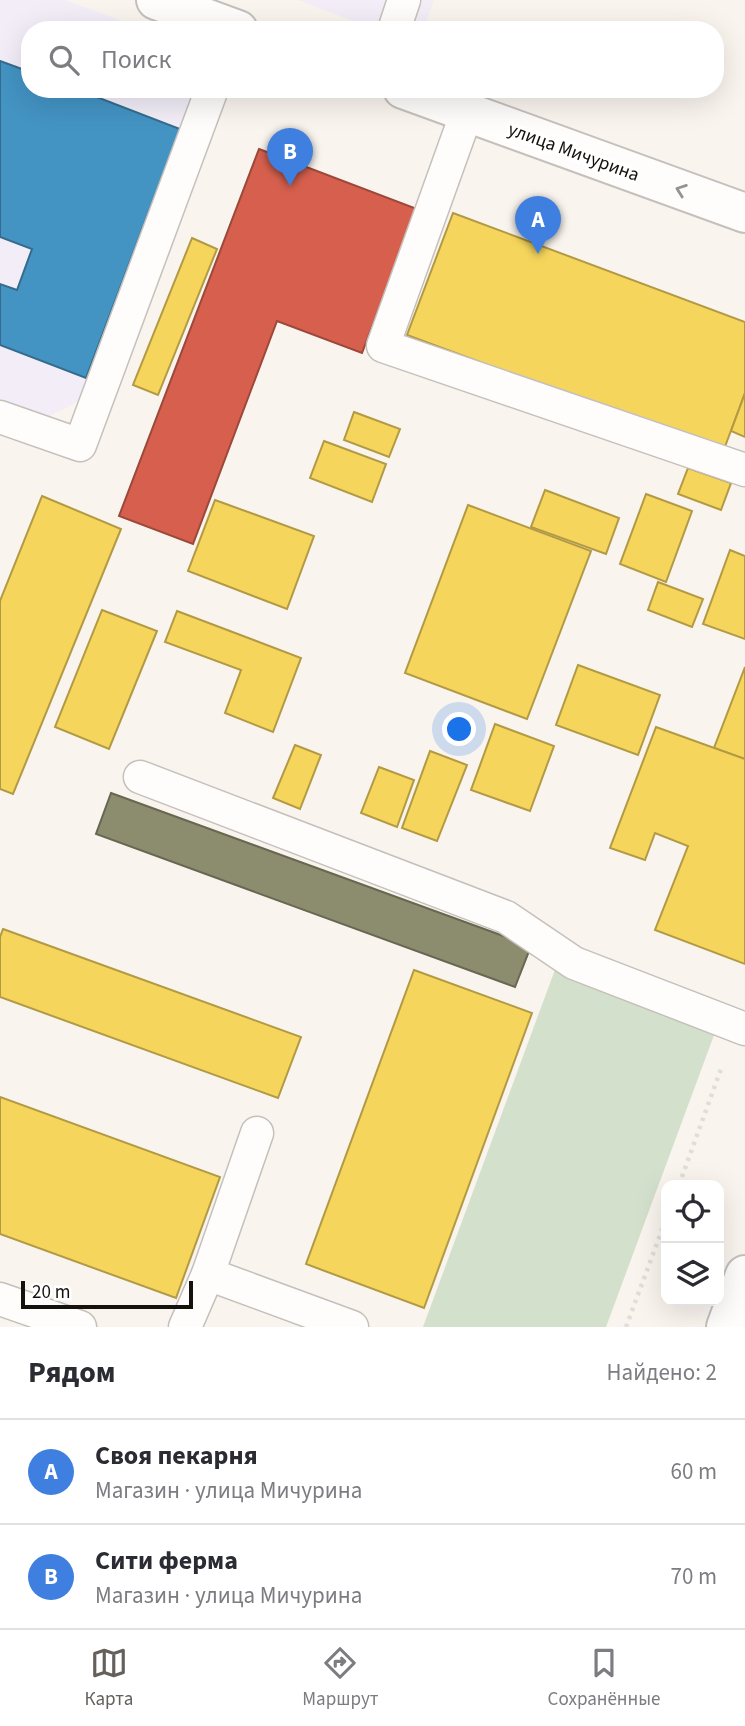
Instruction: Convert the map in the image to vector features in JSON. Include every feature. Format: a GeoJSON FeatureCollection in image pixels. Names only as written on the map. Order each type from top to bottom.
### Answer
{"type":"FeatureCollection","features":[{"type":"Feature","properties":{"kind":"street"},"geometry":{"type":"LineString","coordinates":[[156,0],[214,21]]}},
{"type":"Feature","properties":{"kind":"street","name":"улица Мичурина"},"geometry":{"type":"LineString","coordinates":[[428,98],[745,213]]}},
{"type":"Feature","properties":{"kind":"street"},"geometry":{"type":"LineString","coordinates":[[726,1327],[745,1276]]}},
{"type":"Feature","properties":{"kind":"lane"},"geometry":{"type":"LineString","coordinates":[[397,21],[404,0]]}},
{"type":"Feature","properties":{"kind":"lane"},"geometry":{"type":"LineString","coordinates":[[0,417],[80,445],[209,98]]}},
{"type":"Feature","properties":{"kind":"lane"},"geometry":{"type":"LineString","coordinates":[[467,112],[383,346],[745,470]]}},
{"type":"Feature","properties":{"kind":"lane"},"geometry":{"type":"LineString","coordinates":[[140,777],[506,917],[574,963],[741,1027]]}},
{"type":"Feature","properties":{"kind":"lane"},"geometry":{"type":"LineString","coordinates":[[185,1327],[208,1274],[257,1133]]}},
{"type":"Feature","properties":{"kind":"lane"},"geometry":{"type":"LineString","coordinates":[[208,1274],[352,1327]]}},
{"type":"Feature","properties":{"kind":"lane"},"geometry":{"type":"LineString","coordinates":[[0,1299],[80,1327]]}},
{"type":"Feature","properties":{"kind":"path"},"geometry":{"type":"LineString","coordinates":[[680,1180],[741,1027]]}},
{"type":"Feature","properties":{"kind":"path"},"geometry":{"type":"LineString","coordinates":[[626,1327],[661,1232]]}},
{"type":"Feature","properties":{"kind":"shaded area"},"geometry":{"type":"Polygon","coordinates":[[[0,0],[65,0],[122,21],[21,21],[21,98],[203,98],[92,394],[38,422],[0,410],[0,0]]]}},
{"type":"Feature","properties":{"kind":"shaded area"},"geometry":{"type":"Polygon","coordinates":[[[298,0],[434,0],[426,21],[353,21],[298,0]]]}},
{"type":"Feature","properties":{"kind":"green space"},"geometry":{"type":"Polygon","coordinates":[[[556,967],[717,1027],[606,1327],[423,1327],[556,967]]]}},
{"type":"Feature","properties":{"kind":"building: Жильё"},"geometry":{"type":"Polygon","coordinates":[[[453,213],[745,322],[745,393],[723,452],[407,335],[453,213]]]}},
{"type":"Feature","properties":{"kind":"building: Жильё"},"geometry":{"type":"Polygon","coordinates":[[[192,238],[217,249],[158,395],[133,385],[192,238]]]}},
{"type":"Feature","properties":{"kind":"building: Жильё"},"geometry":{"type":"Polygon","coordinates":[[[745,393],[745,437],[731,431],[745,393]]]}},
{"type":"Feature","properties":{"kind":"building: Жильё"},"geometry":{"type":"Polygon","coordinates":[[[354,412],[400,429],[389,457],[344,440],[354,412]]]}},
{"type":"Feature","properties":{"kind":"building: Жильё"},"geometry":{"type":"Polygon","coordinates":[[[324,441],[386,464],[372,502],[310,478],[324,441]]]}},
{"type":"Feature","properties":{"kind":"building: Жильё"},"geometry":{"type":"Polygon","coordinates":[[[688,468],[731,483],[721,510],[678,494],[688,468]]]}},
{"type":"Feature","properties":{"kind":"building: Жильё"},"geometry":{"type":"Polygon","coordinates":[[[545,490],[619,518],[606,554],[531,527],[545,490]]]}},
{"type":"Feature","properties":{"kind":"building: Жильё"},"geometry":{"type":"Polygon","coordinates":[[[646,494],[692,511],[666,582],[620,564],[646,494]]]}},
{"type":"Feature","properties":{"kind":"building: Жильё"},"geometry":{"type":"Polygon","coordinates":[[[42,496],[121,529],[13,794],[0,789],[0,601],[42,496]]]}},
{"type":"Feature","properties":{"kind":"building: Жильё"},"geometry":{"type":"Polygon","coordinates":[[[215,500],[314,536],[287,609],[188,571],[215,500]]]}},
{"type":"Feature","properties":{"kind":"building: Жильё"},"geometry":{"type":"Polygon","coordinates":[[[468,505],[591,551],[527,719],[405,673],[468,505]]]}},
{"type":"Feature","properties":{"kind":"building: Жильё"},"geometry":{"type":"Polygon","coordinates":[[[730,550],[745,556],[745,639],[703,624],[730,550]]]}},
{"type":"Feature","properties":{"kind":"building: Жильё"},"geometry":{"type":"Polygon","coordinates":[[[658,582],[703,599],[692,627],[648,610],[658,582]]]}},
{"type":"Feature","properties":{"kind":"building: Жильё"},"geometry":{"type":"Polygon","coordinates":[[[102,610],[157,631],[109,749],[55,727],[102,610]]]}},
{"type":"Feature","properties":{"kind":"building: Жильё"},"geometry":{"type":"Polygon","coordinates":[[[177,611],[301,658],[273,732],[225,713],[241,670],[165,642],[177,611]]]}},
{"type":"Feature","properties":{"kind":"building: Жильё"},"geometry":{"type":"Polygon","coordinates":[[[578,665],[660,695],[638,755],[556,725],[578,665]]]}},
{"type":"Feature","properties":{"kind":"building: Жильё"},"geometry":{"type":"Polygon","coordinates":[[[745,667],[745,759],[714,748],[745,667]]]}},
{"type":"Feature","properties":{"kind":"building: Жильё"},"geometry":{"type":"Polygon","coordinates":[[[495,724],[554,746],[530,811],[471,790],[495,724]]]}},
{"type":"Feature","properties":{"kind":"building: Жильё"},"geometry":{"type":"Polygon","coordinates":[[[656,727],[745,759],[745,964],[655,930],[688,846],[655,833],[645,860],[610,848],[656,727]]]}},
{"type":"Feature","properties":{"kind":"building: Жильё"},"geometry":{"type":"Polygon","coordinates":[[[295,745],[321,755],[300,809],[273,798],[295,745]]]}},
{"type":"Feature","properties":{"kind":"building: Жильё"},"geometry":{"type":"Polygon","coordinates":[[[430,751],[467,765],[437,841],[402,828],[430,751]]]}},
{"type":"Feature","properties":{"kind":"building: Жильё"},"geometry":{"type":"Polygon","coordinates":[[[379,767],[414,780],[397,827],[361,813],[379,767]]]}},
{"type":"Feature","properties":{"kind":"building: Жильё"},"geometry":{"type":"Polygon","coordinates":[[[3,929],[301,1037],[278,1098],[0,997],[0,937],[3,929]]]}},
{"type":"Feature","properties":{"kind":"building: Жильё"},"geometry":{"type":"Polygon","coordinates":[[[414,970],[532,1013],[424,1308],[306,1264],[414,970]]]}},
{"type":"Feature","properties":{"kind":"building: Жильё"},"geometry":{"type":"Polygon","coordinates":[[[0,1097],[220,1177],[176,1298],[0,1234],[0,1097]]]}},
{"type":"Feature","properties":{"kind":"building: Торговля"},"geometry":{"type":"Polygon","coordinates":[[[259,149],[417,209],[362,353],[277,321],[193,544],[119,516],[259,149]]]}},
{"type":"Feature","properties":{"kind":"building: Школы"},"geometry":{"type":"Polygon","coordinates":[[[0,61],[21,69],[21,98],[99,98],[180,129],[86,378],[0,345],[0,284],[17,290],[32,249],[0,237],[0,61]]]}},
{"type":"Feature","properties":{"kind":"building: Промзона"},"geometry":{"type":"Polygon","coordinates":[[[111,793],[531,946],[515,987],[96,834],[111,793]]]}},
{"type":"Feature","properties":{"kind":"place","name":"Сити ферма"},"geometry":{"type":"Point","coordinates":[290,186]}},
{"type":"Feature","properties":{"kind":"place","name":"Своя пекарня"},"geometry":{"type":"Point","coordinates":[538,254]}}]}
